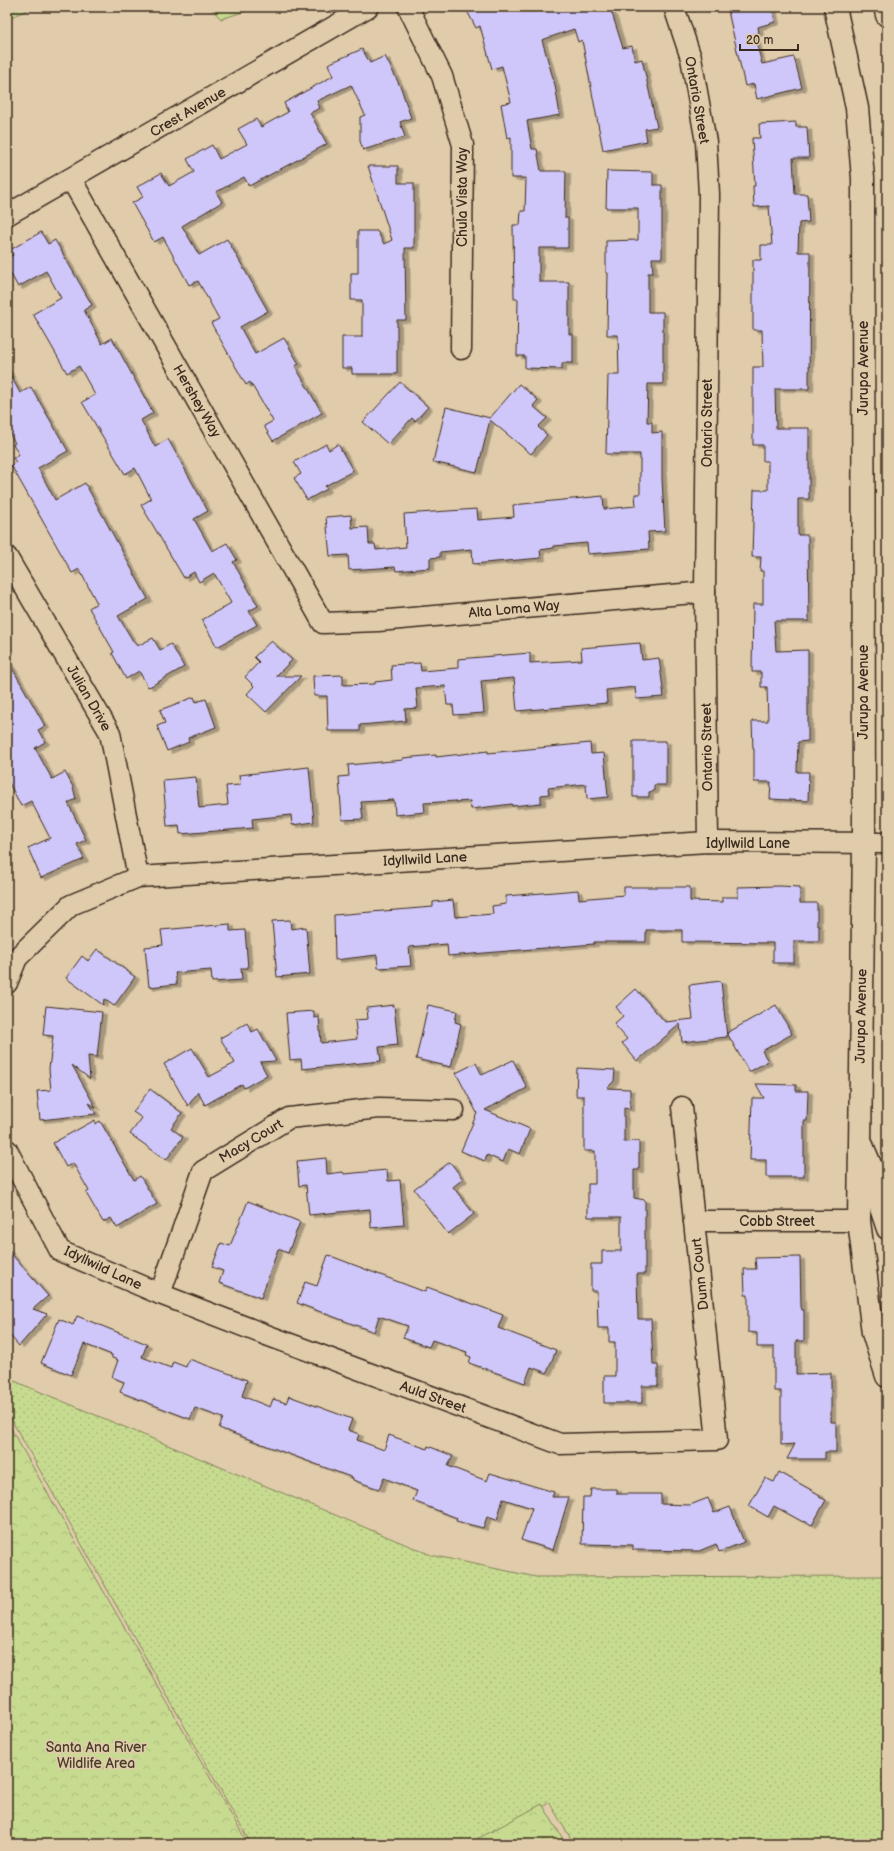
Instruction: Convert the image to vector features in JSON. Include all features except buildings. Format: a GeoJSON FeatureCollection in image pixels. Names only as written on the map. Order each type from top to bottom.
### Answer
{"type":"FeatureCollection","features":[{"type":"Feature","properties":{"kind":"main road","name":"Jurupa Avenue"},"geometry":{"type":"LineString","coordinates":[[835,7],[856,108],[863,178],[864,844],[859,1221],[873,1333],[887,1376]]}},
{"type":"Feature","properties":{"kind":"main road"},"geometry":{"type":"LineString","coordinates":[[885,7],[887,15]]}},
{"type":"Feature","properties":{"kind":"street","name":"Crest Avenue"},"geometry":{"type":"LineString","coordinates":[[7,215],[368,7]]}},
{"type":"Feature","properties":{"kind":"street","name":"Chula Vista Way"},"geometry":{"type":"LineString","coordinates":[[408,7],[442,76],[463,145],[462,350]]}},
{"type":"Feature","properties":{"kind":"street","name":"Ontario Street"},"geometry":{"type":"LineString","coordinates":[[674,7],[691,58],[706,142],[708,194],[705,592],[708,842]]}},
{"type":"Feature","properties":{"kind":"street","name":"Hershey Way"},"geometry":{"type":"LineString","coordinates":[[71,179],[323,623]]}},
{"type":"Feature","properties":{"kind":"street","name":"Julian Drive"},"geometry":{"type":"LineString","coordinates":[[7,557],[110,733],[138,877]]}},
{"type":"Feature","properties":{"kind":"street","name":"Alta Loma Way"},"geometry":{"type":"LineString","coordinates":[[323,623],[385,620],[705,592]]}},
{"type":"Feature","properties":{"kind":"street","name":"Idyllwild Lane"},"geometry":{"type":"LineString","coordinates":[[7,983],[17,958],[71,905],[138,877],[708,842],[887,843]]}},
{"type":"Feature","properties":{"kind":"street","name":"Macy Court"},"geometry":{"type":"LineString","coordinates":[[160,1294],[203,1170],[289,1118],[379,1108],[454,1110]]}},
{"type":"Feature","properties":{"kind":"street","name":"Dunn Court"},"geometry":{"type":"LineString","coordinates":[[682,1108],[717,1440]]}},
{"type":"Feature","properties":{"kind":"street"},"geometry":{"type":"LineString","coordinates":[[860,1138],[873,1169],[880,1208],[887,1229]]}},
{"type":"Feature","properties":{"kind":"street","name":"Idyllwild Lane"},"geometry":{"type":"LineString","coordinates":[[7,1150],[60,1251],[160,1294]]}},
{"type":"Feature","properties":{"kind":"street","name":"Cobb Street"},"geometry":{"type":"LineString","coordinates":[[694,1221],[859,1221]]}},
{"type":"Feature","properties":{"kind":"street","name":"Auld Street"},"geometry":{"type":"LineString","coordinates":[[160,1294],[560,1444],[717,1440]]}},
{"type":"Feature","properties":{"kind":"green space"},"geometry":{"type":"Polygon","coordinates":[[[7,7],[34,7],[7,19],[7,7]]]}},
{"type":"Feature","properties":{"kind":"green space"},"geometry":{"type":"Polygon","coordinates":[[[210,7],[258,7],[221,19],[210,7]]]}},
{"type":"Feature","properties":{"kind":"green space"},"geometry":{"type":"Polygon","coordinates":[[[7,1378],[431,1555],[536,1577],[887,1576],[887,1844],[574,1844],[549,1802],[538,1812],[480,1844],[251,1844],[7,1412],[7,1378]]]}},
{"type":"Feature","properties":{"kind":"green space","name":"Santa Ana River Wildlife Area"},"geometry":{"type":"Polygon","coordinates":[[[7,1422],[248,1844],[7,1844],[7,1422]]]}},
{"type":"Feature","properties":{"kind":"green space"},"geometry":{"type":"Polygon","coordinates":[[[542,1804],[566,1844],[468,1844],[542,1804]]]}}]}
